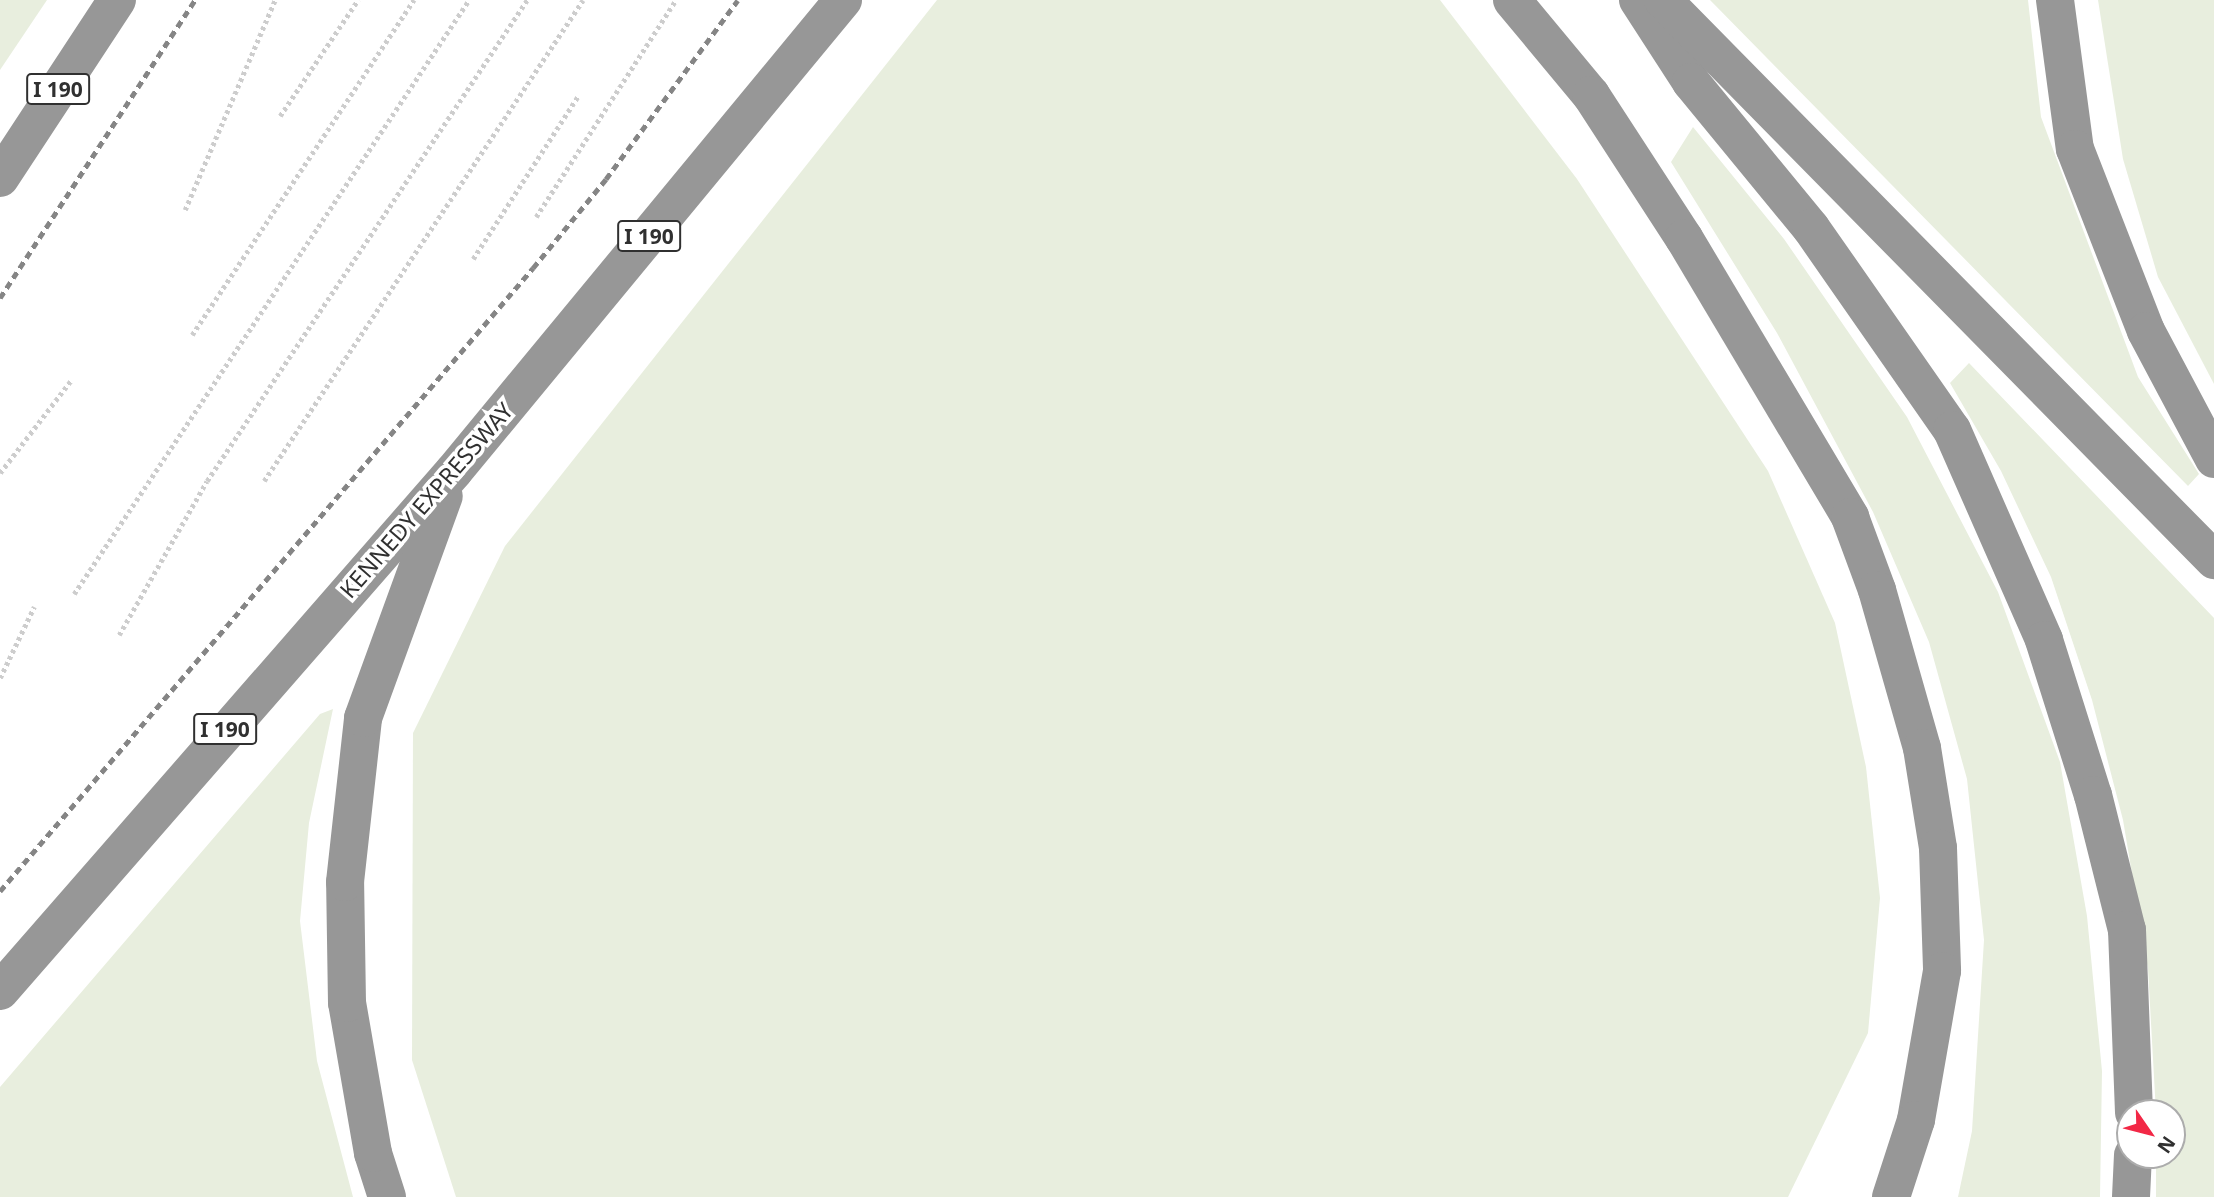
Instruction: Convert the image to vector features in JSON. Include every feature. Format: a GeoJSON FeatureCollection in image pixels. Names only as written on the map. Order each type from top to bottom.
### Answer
{"type":"FeatureCollection","features":[{"type":"Feature","properties":{"kind":"highway","name":"I 190"},"geometry":{"type":"LineString","coordinates":[[0,178],[117,0]]}},
{"type":"Feature","properties":{"kind":"highway","name":"KENNEDY EXPRESSWAY"},"geometry":{"type":"LineString","coordinates":[[0,991],[454,471],[843,0]]}},
{"type":"Feature","properties":{"kind":"highway"},"geometry":{"type":"LineString","coordinates":[[1512,0],[1591,95],[1684,238],[1850,517],[1877,590],[1922,748],[1938,848],[1942,971],[1916,1120],[1891,1197]]}},
{"type":"Feature","properties":{"kind":"highway"},"geometry":{"type":"LineString","coordinates":[[1638,0],[1691,82],[1811,228],[1952,430],[2044,640],[2093,794],[2127,930],[2133,1099]]}},
{"type":"Feature","properties":{"kind":"highway"},"geometry":{"type":"LineString","coordinates":[[1663,0],[2214,560]]}},
{"type":"Feature","properties":{"kind":"highway"},"geometry":{"type":"LineString","coordinates":[[2055,0],[2075,149],[2146,331],[2214,459]]}},
{"type":"Feature","properties":{"kind":"highway"},"geometry":{"type":"LineString","coordinates":[[387,1197],[373,1153],[347,1003],[345,882],[351,804],[363,718],[454,471]]}},
{"type":"Feature","properties":{"kind":"highway"},"geometry":{"type":"LineString","coordinates":[[2131,1197],[2132,1169]]}},
{"type":"Feature","properties":{"kind":"path"},"geometry":{"type":"LineString","coordinates":[[185,210],[210,162],[275,0]]}},
{"type":"Feature","properties":{"kind":"path"},"geometry":{"type":"LineString","coordinates":[[280,116],[358,0]]}},
{"type":"Feature","properties":{"kind":"path"},"geometry":{"type":"LineString","coordinates":[[192,335],[414,0]]}},
{"type":"Feature","properties":{"kind":"path"},"geometry":{"type":"LineString","coordinates":[[74,594],[470,0]]}},
{"type":"Feature","properties":{"kind":"path"},"geometry":{"type":"LineString","coordinates":[[119,635],[207,481],[527,0]]}},
{"type":"Feature","properties":{"kind":"path"},"geometry":{"type":"LineString","coordinates":[[264,481],[583,0]]}},
{"type":"Feature","properties":{"kind":"path"},"geometry":{"type":"LineString","coordinates":[[537,217],[676,0]]}},
{"type":"Feature","properties":{"kind":"path"},"geometry":{"type":"LineString","coordinates":[[473,259],[578,96]]}},
{"type":"Feature","properties":{"kind":"path"},"geometry":{"type":"LineString","coordinates":[[0,473],[72,379]]}},
{"type":"Feature","properties":{"kind":"path"},"geometry":{"type":"LineString","coordinates":[[0,678],[34,607]]}},
{"type":"Feature","properties":{"kind":"green space"},"geometry":{"type":"Polygon","coordinates":[[[0,0],[47,0],[0,70],[0,0]]]}},
{"type":"Feature","properties":{"kind":"green space"},"geometry":{"type":"Polygon","coordinates":[[[937,0],[1440,0],[1577,179],[1768,471],[1835,623],[1866,767],[1880,898],[1868,1033],[1788,1197],[456,1197],[412,1060],[413,733],[505,546],[937,0]]]}},
{"type":"Feature","properties":{"kind":"green space"},"geometry":{"type":"Polygon","coordinates":[[[1710,0],[2028,0],[2041,117],[2138,377],[2199,474],[2188,486],[1710,0]]]}},
{"type":"Feature","properties":{"kind":"green space"},"geometry":{"type":"Polygon","coordinates":[[[2098,0],[2214,0],[2214,384],[2158,277],[2123,159],[2098,0]]]}},
{"type":"Feature","properties":{"kind":"green space"},"geometry":{"type":"Polygon","coordinates":[[[1693,127],[1784,239],[1907,417],[1998,592],[2060,762],[2087,916],[2102,1071],[2100,1197],[1958,1197],[1972,1131],[1984,940],[1967,779],[1929,642],[1873,512],[1777,333],[1671,162],[1693,127]]]}},
{"type":"Feature","properties":{"kind":"green space"},"geometry":{"type":"Polygon","coordinates":[[[1969,363],[2214,618],[2214,1197],[2156,1197],[2156,1169],[2186,1169],[2186,1099],[2155,1099],[2148,969],[2123,820],[2092,700],[2051,577],[2001,471],[1950,383],[1969,363]]]}},
{"type":"Feature","properties":{"kind":"green space"},"geometry":{"type":"Polygon","coordinates":[[[333,709],[309,823],[300,921],[317,1061],[353,1197],[0,1197],[0,1087],[320,714],[333,709]]]}},
{"type":"Feature","properties":{"kind":"railway"},"geometry":{"type":"LineString","coordinates":[[0,298],[195,0]]}},
{"type":"Feature","properties":{"kind":"railway"},"geometry":{"type":"LineString","coordinates":[[0,891],[533,268],[606,179],[738,0]]}}]}
